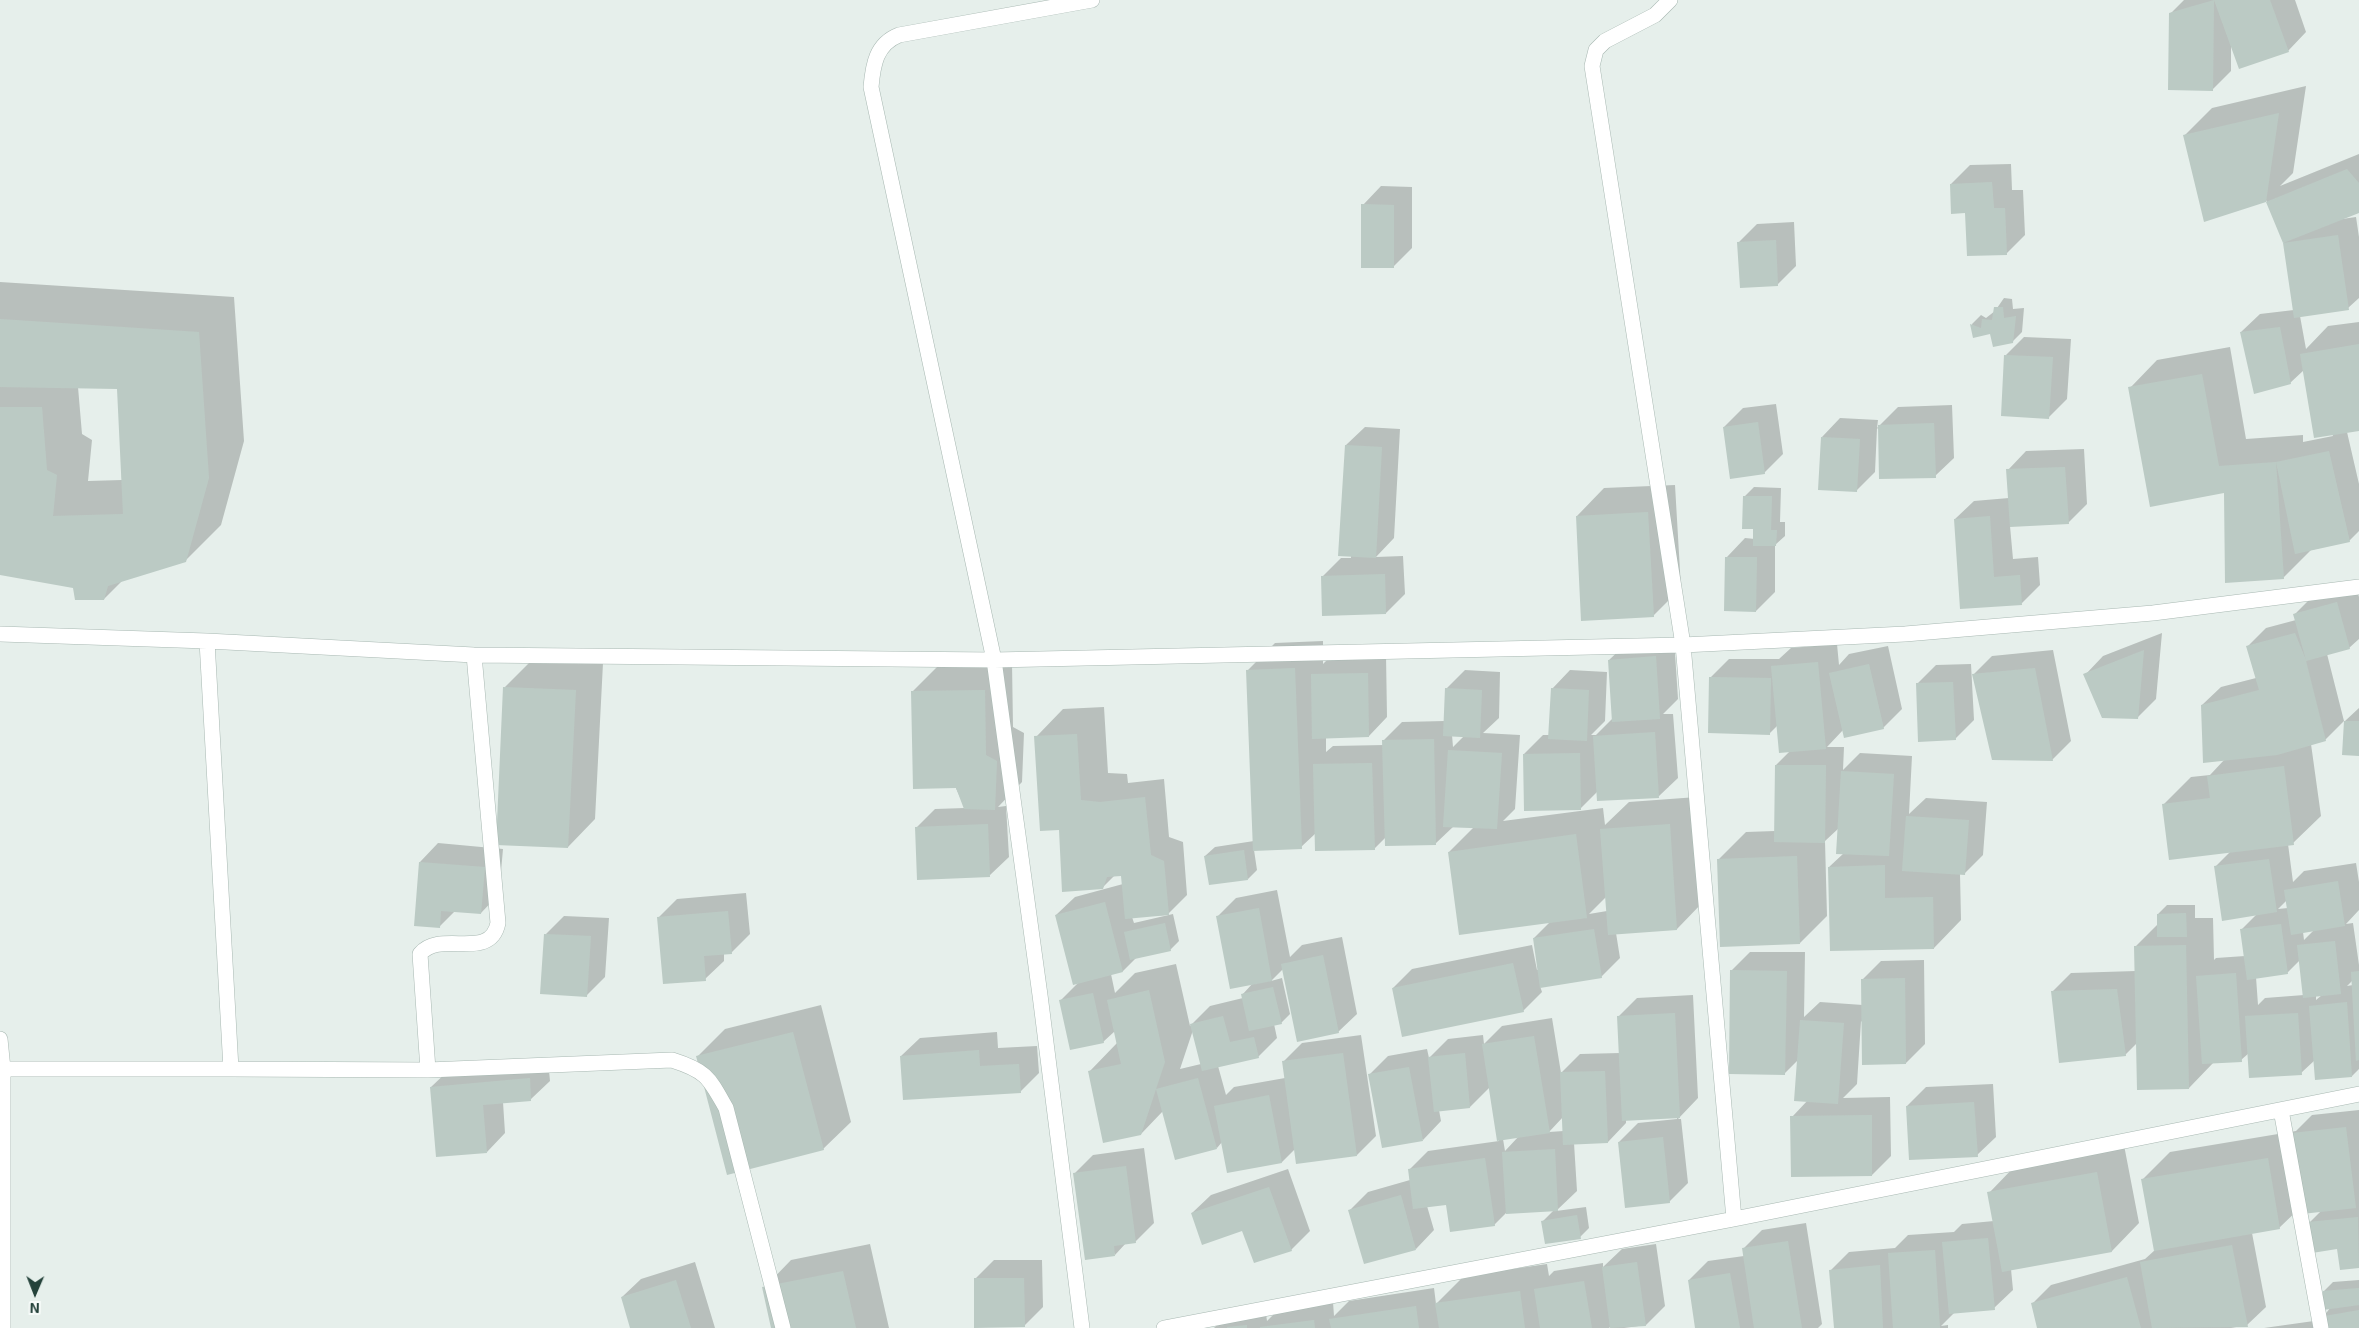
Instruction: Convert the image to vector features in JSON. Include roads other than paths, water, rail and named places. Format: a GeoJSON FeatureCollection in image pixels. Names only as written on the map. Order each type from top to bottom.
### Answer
{"type":"FeatureCollection","features":[{"type":"Feature","properties":{"kind":"street"},"geometry":{"type":"LineString","coordinates":[[1082,1328],[1040,995],[994,660],[871,87],[873,65],[880,50],[888,40],[899,35],[1092,0]]}},
{"type":"Feature","properties":{"kind":"street"},"geometry":{"type":"LineString","coordinates":[[1670,0],[1655,15],[1605,41],[1596,50],[1592,66],[1683,645],[1734,1219]]}},
{"type":"Feature","properties":{"kind":"street"},"geometry":{"type":"LineString","coordinates":[[0,634],[207,641],[474,654],[994,660],[1683,645],[1905,634],[2144,614],[2359,587]]}},
{"type":"Feature","properties":{"kind":"street"},"geometry":{"type":"LineString","coordinates":[[207,641],[231,1070]]}},
{"type":"Feature","properties":{"kind":"street"},"geometry":{"type":"LineString","coordinates":[[428,1070],[420,954],[433,944],[486,941],[493,936],[498,923],[474,654]]}},
{"type":"Feature","properties":{"kind":"street"},"geometry":{"type":"LineString","coordinates":[[0,1039],[2,1062],[1,1291],[3,1328]]}},
{"type":"Feature","properties":{"kind":"street"},"geometry":{"type":"LineString","coordinates":[[2,1062],[231,1070],[428,1070],[672,1060],[696,1068],[712,1083],[726,1108],[783,1328]]}},
{"type":"Feature","properties":{"kind":"street"},"geometry":{"type":"LineString","coordinates":[[1164,1328],[1734,1219],[2359,1094]]}},
{"type":"Feature","properties":{"kind":"street"},"geometry":{"type":"LineString","coordinates":[[2281,1110],[2321,1328]]}}]}
